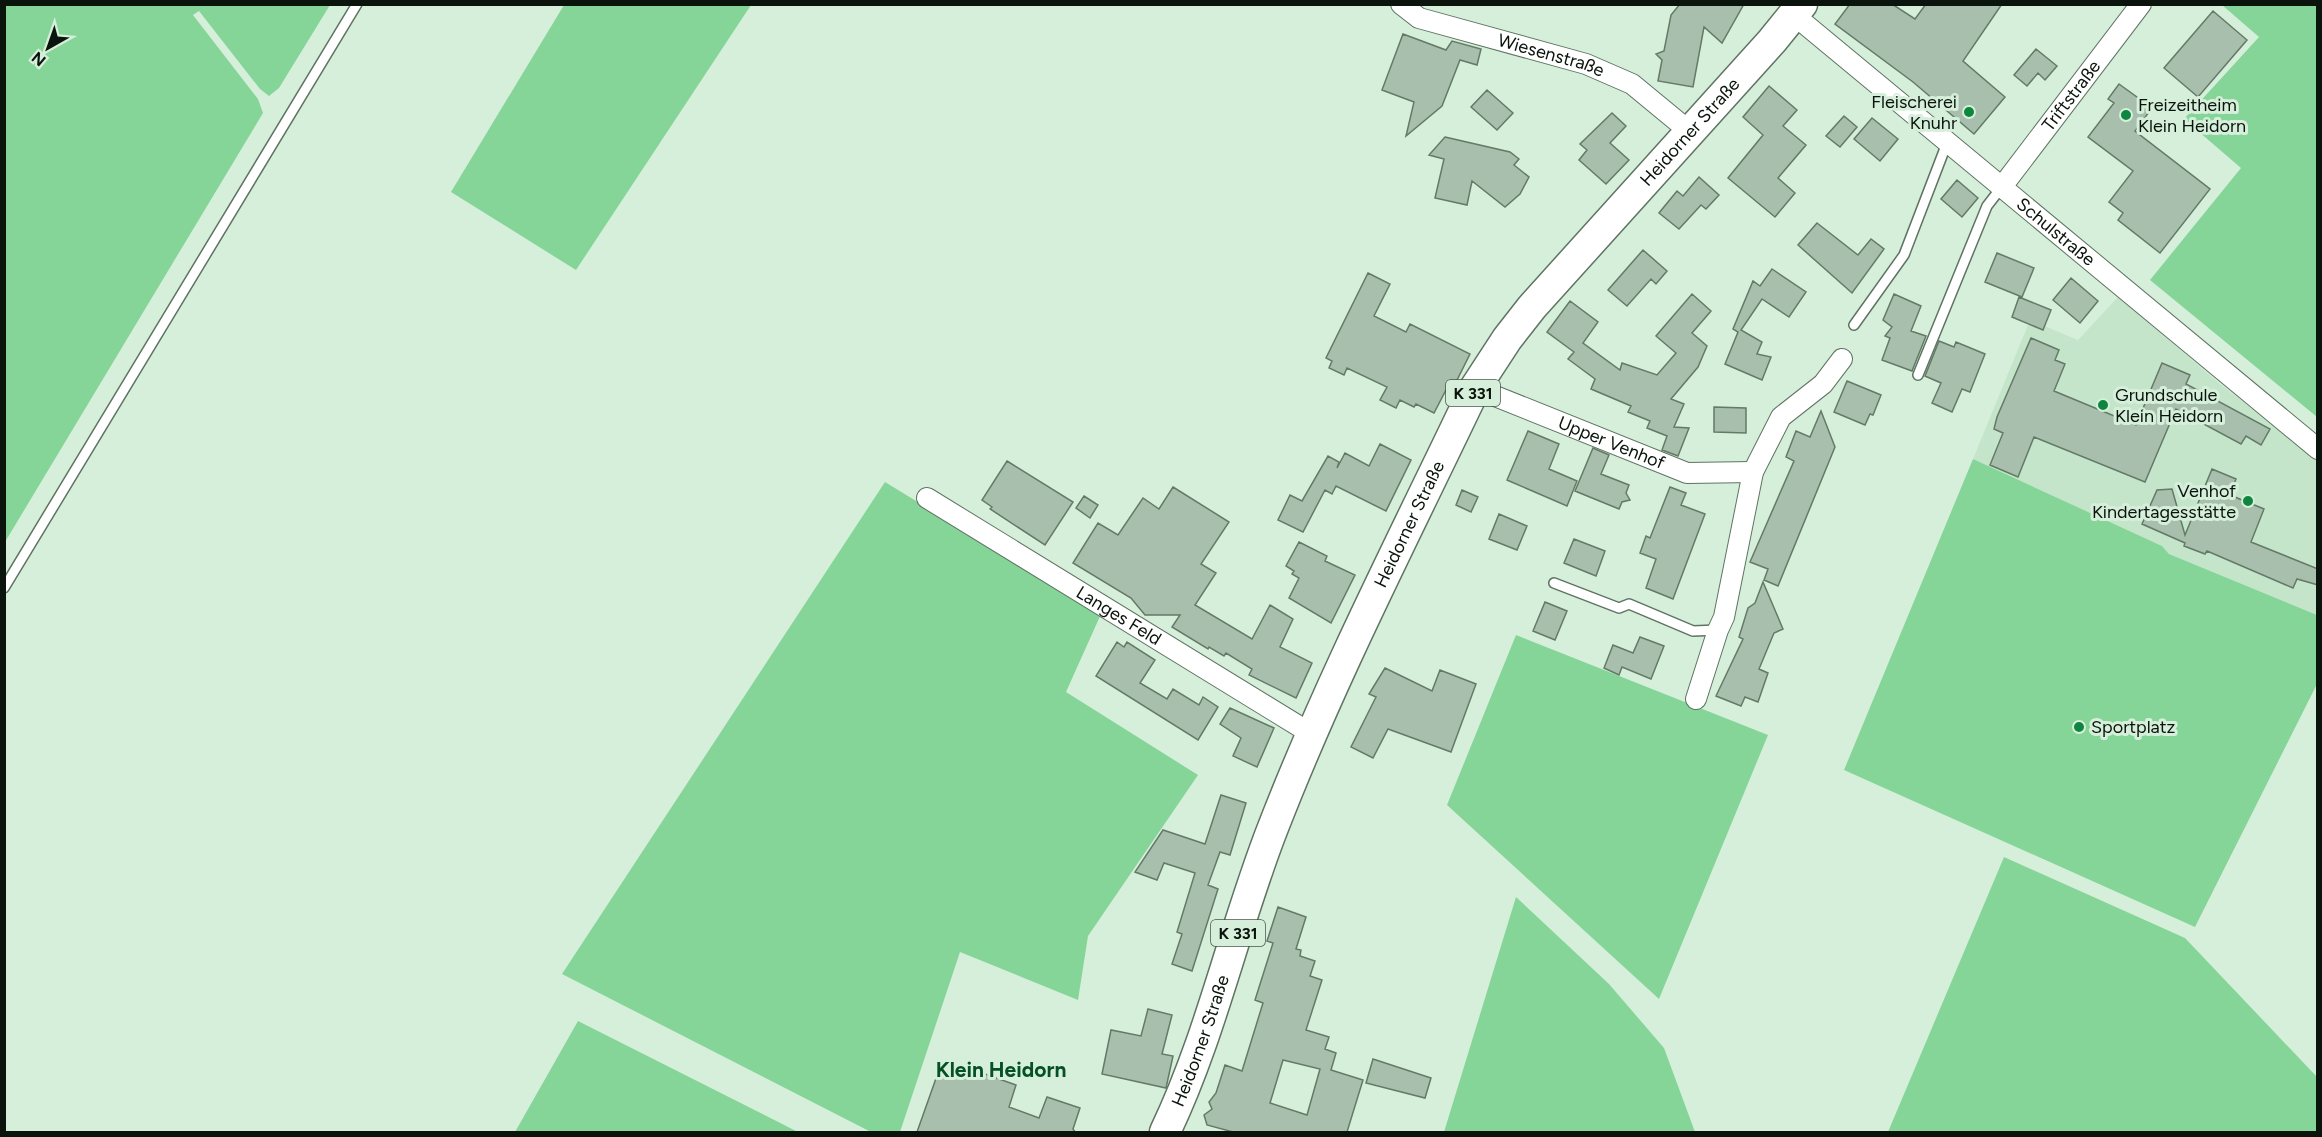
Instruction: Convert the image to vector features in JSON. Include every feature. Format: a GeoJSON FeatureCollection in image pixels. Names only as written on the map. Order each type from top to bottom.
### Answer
{"type":"FeatureCollection","features":[{"type":"Feature","properties":{"kind":"main road","name":"Heidorner Straße"},"geometry":{"type":"LineString","coordinates":[[1165,1132],[1190,1074],[1272,829],[1310,733],[1475,388],[1507,339],[1532,307],[1798,10]]}},
{"type":"Feature","properties":{"kind":"street","name":"Wiesenstraße"},"geometry":{"type":"LineString","coordinates":[[1401,4],[1419,18],[1586,64],[1632,84],[1689,131]]}},
{"type":"Feature","properties":{"kind":"street","name":"Triftstraße"},"geometry":{"type":"LineString","coordinates":[[2001,188],[2141,4]]}},
{"type":"Feature","properties":{"kind":"street","name":"Schulstraße"},"geometry":{"type":"LineString","coordinates":[[1798,10],[1947,143],[2318,449]]}},
{"type":"Feature","properties":{"kind":"street"},"geometry":{"type":"LineString","coordinates":[[1696,699],[1724,617],[1753,472],[1781,417],[1823,384],[1842,358]]}},
{"type":"Feature","properties":{"kind":"street","name":"Upper Venhof"},"geometry":{"type":"LineString","coordinates":[[1475,388],[1687,473],[1753,472]]}},
{"type":"Feature","properties":{"kind":"street","name":"Langes Feld"},"geometry":{"type":"LineString","coordinates":[[927,498],[1310,733]]}},
{"type":"Feature","properties":{"kind":"lane"},"geometry":{"type":"LineString","coordinates":[[4,588],[357,4]]}},
{"type":"Feature","properties":{"kind":"lane"},"geometry":{"type":"LineString","coordinates":[[1854,325],[1904,255],[1947,143]]}},
{"type":"Feature","properties":{"kind":"lane"},"geometry":{"type":"LineString","coordinates":[[1918,375],[1987,206],[2001,188]]}},
{"type":"Feature","properties":{"kind":"lane"},"geometry":{"type":"LineString","coordinates":[[1554,583],[1619,608],[1629,604],[1693,631],[1718,630]]}},
{"type":"Feature","properties":{"kind":"shaded area","name":"Grundschule Klein Heidorn"},"geometry":{"type":"Polygon","coordinates":[[[2118,297],[2219,383],[2317,460],[2317,615],[2169,554],[2162,546],[1973,459],[2030,320],[2078,340],[2118,297]]]}},
{"type":"Feature","properties":{"kind":"green space"},"geometry":{"type":"Polygon","coordinates":[[[5,4],[330,5],[279,88],[269,96],[260,89],[199,11],[193,15],[258,99],[263,113],[5,542],[5,4]]]}},
{"type":"Feature","properties":{"kind":"green space"},"geometry":{"type":"Polygon","coordinates":[[[564,5],[751,5],[576,270],[451,192],[564,5]]]}},
{"type":"Feature","properties":{"kind":"green space"},"geometry":{"type":"Polygon","coordinates":[[[2222,5],[2317,5],[2317,417],[2150,280],[2241,168],[2184,119],[2259,37],[2222,5]]]}},
{"type":"Feature","properties":{"kind":"green space","name":"Sportplatz"},"geometry":{"type":"Polygon","coordinates":[[[1973,459],[2162,546],[2169,554],[2317,615],[2317,684],[2195,927],[1844,770],[1973,459]]]}},
{"type":"Feature","properties":{"kind":"green space"},"geometry":{"type":"Polygon","coordinates":[[[885,482],[1101,614],[1066,692],[1198,775],[1088,936],[1078,1000],[960,952],[900,1132],[871,1132],[562,974],[885,482]]]}},
{"type":"Feature","properties":{"kind":"green space"},"geometry":{"type":"Polygon","coordinates":[[[1516,635],[1768,735],[1659,999],[1447,805],[1516,635]]]}},
{"type":"Feature","properties":{"kind":"green space"},"geometry":{"type":"Polygon","coordinates":[[[2004,857],[2185,938],[2317,1077],[2317,1132],[1888,1132],[2004,857]]]}},
{"type":"Feature","properties":{"kind":"green space"},"geometry":{"type":"Polygon","coordinates":[[[1516,897],[1609,984],[1664,1048],[1695,1132],[1444,1132],[1516,897]]]}},
{"type":"Feature","properties":{"kind":"green space"},"geometry":{"type":"Polygon","coordinates":[[[578,1021],[798,1132],[515,1132],[578,1021]]]}},
{"type":"Feature","properties":{"kind":"building"},"geometry":{"type":"Polygon","coordinates":[[[1680,4],[1744,4],[1722,43],[1704,27],[1693,87],[1658,81],[1662,60],[1656,54],[1664,51],[1671,15],[1680,4]]]}},
{"type":"Feature","properties":{"kind":"building"},"geometry":{"type":"Polygon","coordinates":[[[1850,4],[1892,4],[1915,19],[1926,4],[2002,4],[1963,61],[2005,97],[1974,134],[1913,82],[1835,24],[1850,4]]]}},
{"type":"Feature","properties":{"kind":"building"},"geometry":{"type":"Polygon","coordinates":[[[2213,11],[2247,40],[2198,97],[2164,68],[2213,11]]]}},
{"type":"Feature","properties":{"kind":"building"},"geometry":{"type":"Polygon","coordinates":[[[1403,34],[1446,50],[1452,41],[1481,49],[1477,65],[1460,60],[1442,106],[1406,136],[1414,102],[1382,90],[1403,34]]]}},
{"type":"Feature","properties":{"kind":"building"},"geometry":{"type":"Polygon","coordinates":[[[2036,49],[2057,66],[2045,80],[2038,73],[2027,86],[2014,75],[2036,49]]]}},
{"type":"Feature","properties":{"kind":"building"},"geometry":{"type":"Polygon","coordinates":[[[2119,84],[2152,108],[2135,131],[2210,189],[2160,253],[2118,220],[2123,213],[2109,202],[2133,171],[2088,137],[2114,103],[2108,99],[2119,84]]]}},
{"type":"Feature","properties":{"kind":"building"},"geometry":{"type":"Polygon","coordinates":[[[1769,86],[1797,110],[1783,126],[1806,145],[1778,178],[1795,193],[1775,217],[1728,178],[1763,135],[1743,117],[1769,86]]]}},
{"type":"Feature","properties":{"kind":"building"},"geometry":{"type":"Polygon","coordinates":[[[1487,90],[1513,113],[1497,130],[1471,107],[1487,90]]]}},
{"type":"Feature","properties":{"kind":"building"},"geometry":{"type":"Polygon","coordinates":[[[1612,113],[1626,126],[1610,143],[1629,160],[1606,184],[1579,160],[1587,150],[1580,144],[1612,113]]]}},
{"type":"Feature","properties":{"kind":"building"},"geometry":{"type":"Polygon","coordinates":[[[1844,116],[1857,127],[1840,147],[1826,136],[1844,116]]]}},
{"type":"Feature","properties":{"kind":"building"},"geometry":{"type":"Polygon","coordinates":[[[1872,118],[1898,139],[1880,161],[1854,139],[1872,118]]]}},
{"type":"Feature","properties":{"kind":"building"},"geometry":{"type":"Polygon","coordinates":[[[1445,137],[1510,152],[1519,159],[1514,165],[1529,177],[1520,194],[1505,207],[1472,181],[1467,205],[1435,198],[1444,159],[1429,155],[1445,137]]]}},
{"type":"Feature","properties":{"kind":"building"},"geometry":{"type":"Polygon","coordinates":[[[1699,177],[1719,195],[1706,209],[1701,205],[1679,229],[1659,213],[1677,191],[1683,196],[1699,177]]]}},
{"type":"Feature","properties":{"kind":"building"},"geometry":{"type":"Polygon","coordinates":[[[1957,180],[1978,198],[1962,217],[1941,199],[1957,180]]]}},
{"type":"Feature","properties":{"kind":"building"},"geometry":{"type":"Polygon","coordinates":[[[1817,223],[1858,255],[1871,239],[1884,249],[1852,293],[1798,245],[1817,223]]]}},
{"type":"Feature","properties":{"kind":"building"},"geometry":{"type":"Polygon","coordinates":[[[1643,250],[1667,271],[1656,284],[1651,279],[1627,306],[1608,290],[1643,250]]]}},
{"type":"Feature","properties":{"kind":"building"},"geometry":{"type":"Polygon","coordinates":[[[1997,253],[2034,268],[2022,297],[1985,282],[1997,253]]]}},
{"type":"Feature","properties":{"kind":"building"},"geometry":{"type":"Polygon","coordinates":[[[1772,269],[1806,292],[1789,317],[1762,299],[1741,330],[1762,342],[1757,354],[1771,357],[1762,380],[1725,364],[1738,332],[1733,329],[1753,281],[1760,286],[1772,269]]]}},
{"type":"Feature","properties":{"kind":"building"},"geometry":{"type":"Polygon","coordinates":[[[1368,273],[1390,284],[1374,316],[1406,332],[1410,324],[1470,354],[1451,392],[1446,390],[1434,413],[1416,404],[1414,407],[1400,400],[1396,408],[1380,400],[1387,387],[1347,368],[1344,375],[1329,368],[1332,361],[1326,358],[1368,273]]]}},
{"type":"Feature","properties":{"kind":"building"},"geometry":{"type":"Polygon","coordinates":[[[2071,278],[2098,301],[2080,323],[2053,300],[2071,278]]]}},
{"type":"Feature","properties":{"kind":"building"},"geometry":{"type":"Polygon","coordinates":[[[1692,294],[1711,311],[1692,333],[1707,346],[1698,367],[1671,399],[1684,404],[1674,427],[1689,428],[1678,456],[1662,450],[1667,436],[1647,428],[1650,421],[1628,412],[1631,406],[1591,389],[1595,379],[1568,359],[1574,352],[1547,332],[1570,301],[1598,322],[1583,343],[1620,370],[1622,363],[1657,375],[1676,353],[1656,336],[1692,294]]]}},
{"type":"Feature","properties":{"kind":"building"},"geometry":{"type":"Polygon","coordinates":[[[1894,294],[1921,306],[1911,331],[1926,336],[1912,371],[1882,360],[1890,338],[1885,336],[1892,327],[1883,320],[1894,294]]]}},
{"type":"Feature","properties":{"kind":"building"},"geometry":{"type":"Polygon","coordinates":[[[2019,297],[2051,310],[2043,330],[2012,317],[2019,297]]]}},
{"type":"Feature","properties":{"kind":"building"},"geometry":{"type":"Polygon","coordinates":[[[2031,338],[2059,350],[2055,360],[2065,364],[2054,391],[2136,425],[2162,363],[2190,375],[2186,384],[2270,429],[2261,445],[2246,436],[2241,444],[2176,409],[2145,482],[2034,437],[2018,477],[1990,465],[2003,433],[1994,429],[1997,417],[2031,338]]]}},
{"type":"Feature","properties":{"kind":"building"},"geometry":{"type":"Polygon","coordinates":[[[1939,341],[1954,347],[1956,342],[1985,354],[1970,392],[1962,389],[1952,412],[1932,403],[1941,383],[1925,376],[1939,341]]]}},
{"type":"Feature","properties":{"kind":"building"},"geometry":{"type":"Polygon","coordinates":[[[1847,381],[1881,395],[1873,415],[1870,414],[1865,425],[1834,412],[1847,381]]]}},
{"type":"Feature","properties":{"kind":"building"},"geometry":{"type":"Polygon","coordinates":[[[1714,407],[1746,408],[1746,433],[1714,432],[1714,407]]]}},
{"type":"Feature","properties":{"kind":"building"},"geometry":{"type":"Polygon","coordinates":[[[1821,411],[1835,447],[1778,586],[1764,580],[1768,569],[1750,562],[1794,461],[1786,457],[1796,431],[1810,437],[1821,411]]]}},
{"type":"Feature","properties":{"kind":"building"},"geometry":{"type":"Polygon","coordinates":[[[1528,431],[1559,444],[1549,469],[1577,481],[1567,506],[1507,480],[1528,431]]]}},
{"type":"Feature","properties":{"kind":"building"},"geometry":{"type":"Polygon","coordinates":[[[1380,444],[1411,460],[1386,511],[1336,486],[1332,494],[1325,490],[1303,532],[1278,520],[1290,495],[1302,501],[1328,456],[1339,462],[1337,468],[1345,453],[1369,466],[1380,444]]]}},
{"type":"Feature","properties":{"kind":"building"},"geometry":{"type":"Polygon","coordinates":[[[1593,448],[1609,455],[1601,474],[1629,485],[1626,493],[1630,500],[1622,502],[1619,509],[1575,491],[1593,448]]]}},
{"type":"Feature","properties":{"kind":"building"},"geometry":{"type":"Polygon","coordinates":[[[1007,461],[1073,502],[1045,545],[990,509],[992,507],[982,500],[1007,461]]]}},
{"type":"Feature","properties":{"kind":"building"},"geometry":{"type":"Polygon","coordinates":[[[2212,469],[2236,479],[2230,495],[2264,509],[2251,542],[2318,569],[2318,585],[2297,579],[2293,588],[2207,551],[2205,554],[2184,546],[2185,543],[2142,524],[2157,490],[2172,489],[2185,535],[2212,469]]]}},
{"type":"Feature","properties":{"kind":"building"},"geometry":{"type":"Polygon","coordinates":[[[1173,487],[1229,522],[1201,564],[1216,573],[1195,605],[1252,639],[1270,605],[1293,619],[1280,647],[1312,663],[1296,698],[1249,675],[1252,669],[1226,653],[1224,656],[1209,647],[1208,649],[1172,627],[1180,615],[1145,615],[1131,598],[1073,563],[1098,523],[1118,535],[1143,498],[1159,509],[1173,487]]]}},
{"type":"Feature","properties":{"kind":"building"},"geometry":{"type":"Polygon","coordinates":[[[1670,487],[1686,493],[1681,505],[1705,514],[1673,599],[1646,588],[1656,559],[1640,553],[1646,536],[1650,538],[1670,487]]]}},
{"type":"Feature","properties":{"kind":"building"},"geometry":{"type":"Polygon","coordinates":[[[1462,490],[1478,497],[1471,512],[1456,505],[1462,490]]]}},
{"type":"Feature","properties":{"kind":"building"},"geometry":{"type":"Polygon","coordinates":[[[1084,496],[1098,505],[1090,518],[1076,508],[1084,496]]]}},
{"type":"Feature","properties":{"kind":"building"},"geometry":{"type":"Polygon","coordinates":[[[1499,514],[1527,526],[1517,550],[1489,539],[1499,514]]]}},
{"type":"Feature","properties":{"kind":"building"},"geometry":{"type":"Polygon","coordinates":[[[1574,539],[1605,551],[1596,576],[1564,563],[1574,539]]]}},
{"type":"Feature","properties":{"kind":"building"},"geometry":{"type":"Polygon","coordinates":[[[1299,542],[1327,556],[1325,561],[1355,575],[1331,623],[1289,598],[1299,578],[1292,574],[1294,571],[1286,566],[1299,542]]]}},
{"type":"Feature","properties":{"kind":"building"},"geometry":{"type":"Polygon","coordinates":[[[1763,582],[1783,629],[1774,633],[1759,669],[1768,673],[1758,702],[1745,697],[1741,706],[1716,696],[1743,639],[1739,637],[1748,608],[1755,603],[1763,582]]]}},
{"type":"Feature","properties":{"kind":"building"},"geometry":{"type":"Polygon","coordinates":[[[1545,602],[1567,611],[1555,640],[1533,631],[1545,602]]]}},
{"type":"Feature","properties":{"kind":"building"},"geometry":{"type":"Polygon","coordinates":[[[1640,637],[1664,646],[1651,679],[1622,667],[1619,675],[1604,668],[1613,645],[1633,653],[1640,637]]]}},
{"type":"Feature","properties":{"kind":"building"},"geometry":{"type":"Polygon","coordinates":[[[1117,642],[1124,647],[1127,642],[1155,660],[1140,683],[1167,699],[1173,689],[1199,705],[1203,697],[1218,707],[1198,740],[1096,676],[1117,642]]]}},
{"type":"Feature","properties":{"kind":"building"},"geometry":{"type":"Polygon","coordinates":[[[1385,668],[1432,691],[1440,670],[1476,684],[1451,752],[1388,729],[1373,758],[1351,747],[1376,697],[1369,694],[1385,668]]]}},
{"type":"Feature","properties":{"kind":"building"},"geometry":{"type":"Polygon","coordinates":[[[1230,708],[1274,728],[1257,767],[1233,756],[1241,738],[1220,724],[1230,708]]]}},
{"type":"Feature","properties":{"kind":"building"},"geometry":{"type":"Polygon","coordinates":[[[1221,795],[1246,803],[1230,855],[1220,852],[1208,885],[1218,889],[1192,971],[1172,964],[1182,934],[1177,932],[1195,873],[1164,863],[1157,880],[1135,872],[1163,830],[1205,844],[1221,795]]]}},
{"type":"Feature","properties":{"kind":"building"},"geometry":{"type":"Polygon","coordinates":[[[1278,907],[1306,917],[1296,949],[1301,950],[1300,956],[1315,961],[1310,976],[1322,980],[1306,1030],[1329,1037],[1325,1049],[1336,1053],[1331,1070],[1363,1080],[1347,1132],[1233,1132],[1207,1125],[1204,1115],[1212,1109],[1209,1102],[1216,1093],[1225,1065],[1242,1071],[1263,1003],[1255,1000],[1273,943],[1267,941],[1278,907]],[[1283,1060],[1270,1103],[1307,1115],[1320,1069],[1283,1060]]]}},
{"type":"Feature","properties":{"kind":"building"},"geometry":{"type":"Polygon","coordinates":[[[1148,1009],[1172,1015],[1162,1054],[1173,1056],[1166,1088],[1102,1074],[1111,1030],[1141,1036],[1148,1009]]]}},
{"type":"Feature","properties":{"kind":"building"},"geometry":{"type":"Polygon","coordinates":[[[1373,1059],[1431,1078],[1425,1098],[1366,1083],[1373,1059]]]}},
{"type":"Feature","properties":{"kind":"building"},"geometry":{"type":"Polygon","coordinates":[[[971,1069],[1016,1085],[1009,1107],[1039,1118],[1047,1097],[1080,1108],[1073,1129],[1075,1132],[917,1132],[939,1070],[967,1079],[971,1069]]]}},
{"type":"Feature","properties":{"kind":"place","name":"Fleischerei Knuhr"},"geometry":{"type":"Point","coordinates":[1969,112]}},
{"type":"Feature","properties":{"kind":"place","name":"Freizeitheim Klein Heidorn"},"geometry":{"type":"Point","coordinates":[2126,115]}},
{"type":"Feature","properties":{"kind":"place","name":"Grundschule Klein Heidorn"},"geometry":{"type":"Point","coordinates":[2103,405]}},
{"type":"Feature","properties":{"kind":"place","name":"Venhof Kindertagesstätte"},"geometry":{"type":"Point","coordinates":[2248,501]}},
{"type":"Feature","properties":{"kind":"place","name":"Sportplatz"},"geometry":{"type":"Point","coordinates":[2079,727]}},
{"type":"Feature","properties":{"kind":"district","name":"Klein Heidorn"},"geometry":{"type":"Point","coordinates":[1001,1070]}}]}
